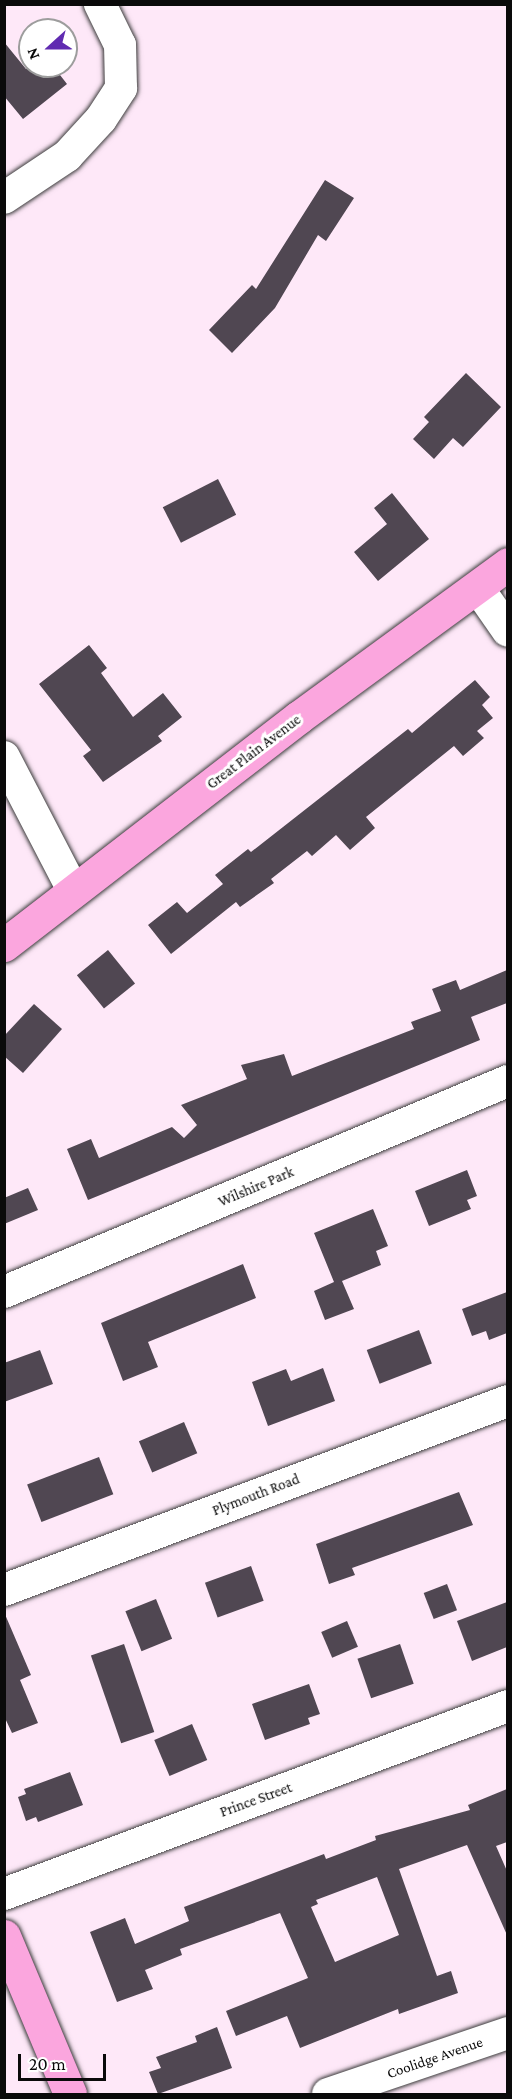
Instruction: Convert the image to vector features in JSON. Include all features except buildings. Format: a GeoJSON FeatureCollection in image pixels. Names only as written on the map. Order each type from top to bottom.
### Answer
{"type":"FeatureCollection","features":[{"type":"Feature","properties":{"kind":"main road","name":"Great Plain Avenue"},"geometry":{"type":"LineString","coordinates":[[4,945],[299,717],[478,588],[507,564]]}},
{"type":"Feature","properties":{"kind":"main road"},"geometry":{"type":"LineString","coordinates":[[4,1936],[70,2094]]}},
{"type":"Feature","properties":{"kind":"street"},"geometry":{"type":"LineString","coordinates":[[4,198],[67,156],[101,119],[121,88],[120,45],[100,4]]}},
{"type":"Feature","properties":{"kind":"street"},"geometry":{"type":"LineString","coordinates":[[478,588],[507,631]]}},
{"type":"Feature","properties":{"kind":"street"},"geometry":{"type":"LineString","coordinates":[[4,757],[73,890]]}},
{"type":"Feature","properties":{"kind":"street","name":"Wilshire Park"},"geometry":{"type":"LineString","coordinates":[[4,1292],[507,1081]]}},
{"type":"Feature","properties":{"kind":"street","name":"Plymouth Road"},"geometry":{"type":"LineString","coordinates":[[4,1590],[507,1401]]}},
{"type":"Feature","properties":{"kind":"street","name":"Prince Street"},"geometry":{"type":"LineString","coordinates":[[4,1894],[507,1706]]}},
{"type":"Feature","properties":{"kind":"street","name":"Coolidge Avenue"},"geometry":{"type":"LineString","coordinates":[[328,2094],[507,2033]]}}]}
